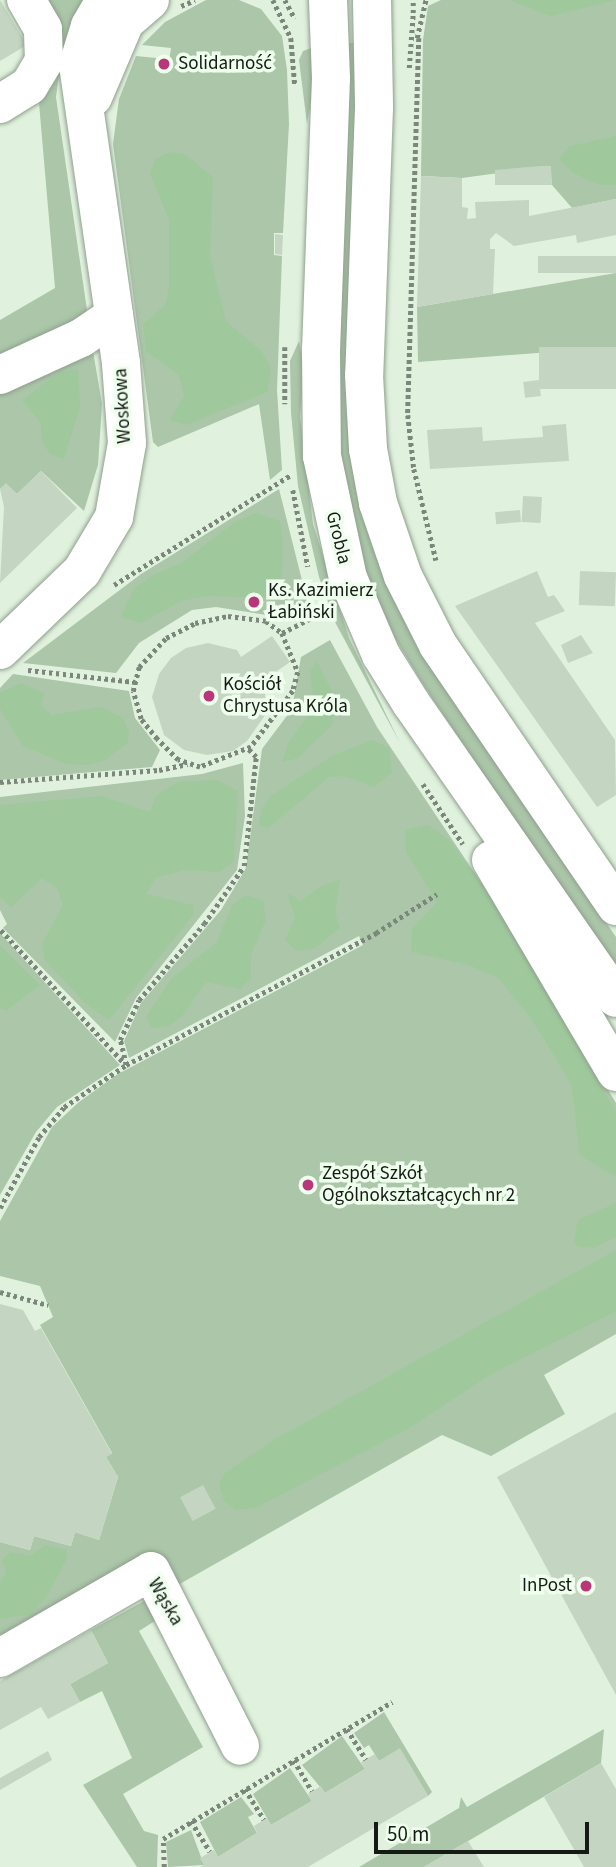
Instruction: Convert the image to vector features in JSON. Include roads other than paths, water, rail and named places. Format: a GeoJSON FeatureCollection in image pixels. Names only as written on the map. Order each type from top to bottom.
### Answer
{"type":"FeatureCollection","features":[{"type":"Feature","properties":{"kind":"main road"},"geometry":{"type":"LineString","coordinates":[[0,104],[29,86],[44,61],[43,29],[26,0]]}},
{"type":"Feature","properties":{"kind":"main road","name":"Woskowa"},"geometry":{"type":"LineString","coordinates":[[0,650],[82,571],[114,517],[127,443],[114,316],[78,65],[90,26],[105,0]]}},
{"type":"Feature","properties":{"kind":"main road","name":"Woskowa"},"geometry":{"type":"LineString","coordinates":[[85,119],[107,56],[125,22],[150,0]]}},
{"type":"Feature","properties":{"kind":"main road","name":"Grobla"},"geometry":{"type":"LineString","coordinates":[[328,0],[331,78],[320,387],[328,499],[348,578],[381,655],[469,790],[616,998]]}},
{"type":"Feature","properties":{"kind":"main road"},"geometry":{"type":"LineString","coordinates":[[372,0],[374,108],[364,375],[368,449],[378,503],[398,565],[438,645],[616,906]]}},
{"type":"Feature","properties":{"kind":"main road"},"geometry":{"type":"LineString","coordinates":[[0,376],[81,338],[114,316]]}},
{"type":"Feature","properties":{"kind":"main road"},"geometry":{"type":"LineString","coordinates":[[469,790],[496,870],[616,1072]]}},
{"type":"Feature","properties":{"kind":"main road","name":"Wąska"},"geometry":{"type":"LineString","coordinates":[[0,1658],[151,1571],[240,1746]]}},
{"type":"Feature","properties":{"kind":"place","name":"Solidarność"},"geometry":{"type":"Point","coordinates":[164,64]}},
{"type":"Feature","properties":{"kind":"place","name":"Ks. Kazimierz Łabiński"},"geometry":{"type":"Point","coordinates":[254,602]}},
{"type":"Feature","properties":{"kind":"place","name":"Kościół Chrystusa Króla"},"geometry":{"type":"Point","coordinates":[209,696]}},
{"type":"Feature","properties":{"kind":"place","name":"Zespół Szkół Ogólnokształcących nr 2"},"geometry":{"type":"Point","coordinates":[308,1185]}},
{"type":"Feature","properties":{"kind":"place","name":"InPost"},"geometry":{"type":"Point","coordinates":[586,1586]}}]}
